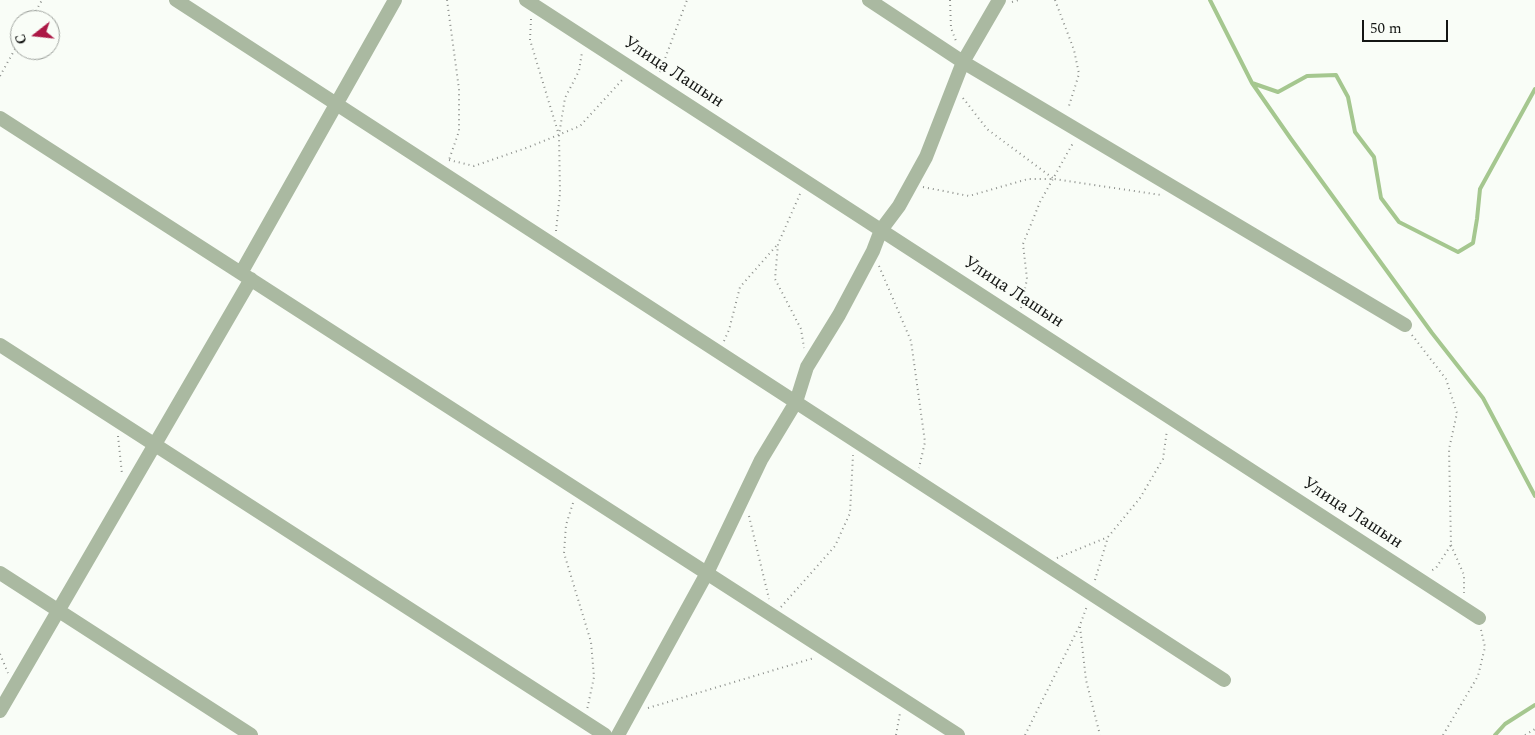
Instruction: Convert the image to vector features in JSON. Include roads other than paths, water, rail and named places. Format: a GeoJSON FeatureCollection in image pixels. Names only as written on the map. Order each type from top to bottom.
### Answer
{"type":"FeatureCollection","features":[{"type":"Feature","properties":{"kind":"street"},"geometry":{"type":"LineString","coordinates":[[176,0],[1224,680]]}},
{"type":"Feature","properties":{"kind":"street"},"geometry":{"type":"LineString","coordinates":[[0,712],[155,444],[336,104],[395,0]]}},
{"type":"Feature","properties":{"kind":"street"},"geometry":{"type":"LineString","coordinates":[[869,0],[963,62],[1405,325]]}},
{"type":"Feature","properties":{"kind":"street"},"geometry":{"type":"LineString","coordinates":[[618,735],[707,573],[761,460],[796,402],[808,367],[839,315],[873,251],[881,230],[899,206],[926,157],[963,62],[999,0]]}},
{"type":"Feature","properties":{"kind":"street","name":"Улица Лашын"},"geometry":{"type":"LineString","coordinates":[[529,2],[1479,618]]}},
{"type":"Feature","properties":{"kind":"street"},"geometry":{"type":"LineString","coordinates":[[0,118],[958,735]]}},
{"type":"Feature","properties":{"kind":"street"},"geometry":{"type":"LineString","coordinates":[[0,346],[605,735]]}},
{"type":"Feature","properties":{"kind":"street"},"geometry":{"type":"LineString","coordinates":[[0,573],[251,735]]}},
{"type":"Feature","properties":{"kind":"waterway"},"geometry":{"type":"LineString","coordinates":[[1210,0],[1252,83],[1432,333],[1483,398],[1535,496]]}},
{"type":"Feature","properties":{"kind":"waterway"},"geometry":{"type":"LineString","coordinates":[[1252,83],[1278,92],[1307,76],[1336,75],[1348,97],[1355,132],[1374,157],[1381,198],[1399,222],[1458,252],[1473,243],[1480,189],[1535,89]]}},
{"type":"Feature","properties":{"kind":"waterway"},"geometry":{"type":"LineString","coordinates":[[1495,735],[1505,724],[1535,705]]}}]}
